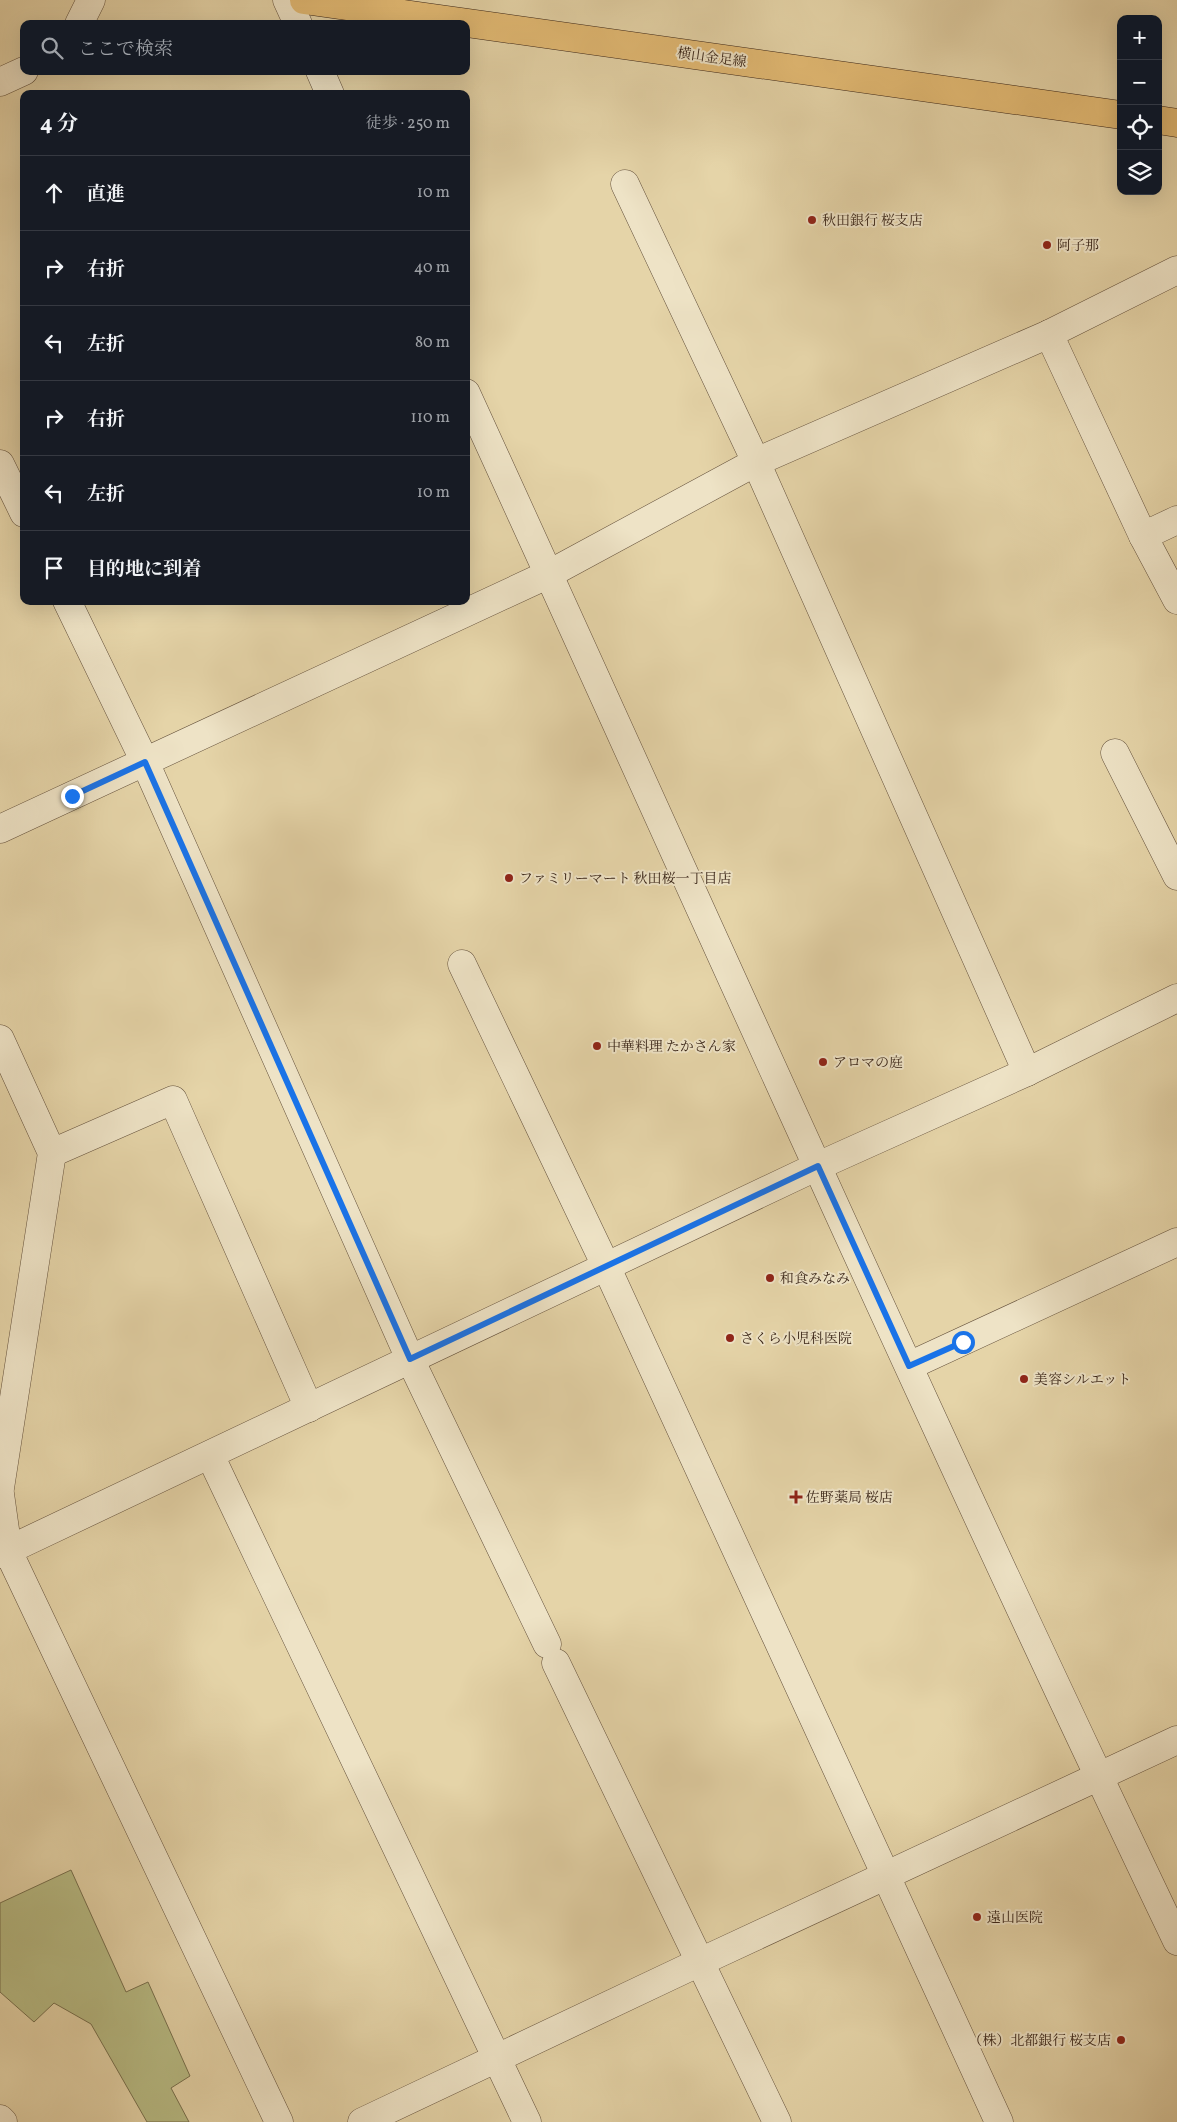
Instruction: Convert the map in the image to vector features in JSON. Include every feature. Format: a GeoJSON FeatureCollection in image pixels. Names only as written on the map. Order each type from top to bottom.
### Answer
{"type":"FeatureCollection","features":[{"type":"Feature","properties":{"kind":"main road","name":"横山金足線"},"geometry":{"type":"LineString","coordinates":[[304,0],[446,20]]}},
{"type":"Feature","properties":{"kind":"main road","name":"横山金足線"},"geometry":{"type":"LineString","coordinates":[[470,23],[1117,114]]}},
{"type":"Feature","properties":{"kind":"main road"},"geometry":{"type":"LineString","coordinates":[[1162,121],[1177,123]]}},
{"type":"Feature","properties":{"kind":"street"},"geometry":{"type":"LineString","coordinates":[[81,20],[91,0]]}},
{"type":"Feature","properties":{"kind":"street"},"geometry":{"type":"LineString","coordinates":[[287,0],[296,20]]}},
{"type":"Feature","properties":{"kind":"street"},"geometry":{"type":"LineString","coordinates":[[0,82],[20,73]]}},
{"type":"Feature","properties":{"kind":"street"},"geometry":{"type":"LineString","coordinates":[[322,75],[328,90]]}},
{"type":"Feature","properties":{"kind":"street"},"geometry":{"type":"LineString","coordinates":[[625,184],[756,462],[1027,1072]]}},
{"type":"Feature","properties":{"kind":"street"},"geometry":{"type":"LineString","coordinates":[[0,829],[549,574],[756,462],[1049,334],[1177,270]]}},
{"type":"Feature","properties":{"kind":"street"},"geometry":{"type":"LineString","coordinates":[[1049,334],[1143,536],[1177,600]]}},
{"type":"Feature","properties":{"kind":"street"},"geometry":{"type":"LineString","coordinates":[[470,402],[909,1366],[1177,1941]]}},
{"type":"Feature","properties":{"kind":"street"},"geometry":{"type":"LineString","coordinates":[[0,464],[20,505]]}},
{"type":"Feature","properties":{"kind":"street"},"geometry":{"type":"LineString","coordinates":[[1143,536],[1177,520]]}},
{"type":"Feature","properties":{"kind":"street"},"geometry":{"type":"LineString","coordinates":[[69,605],[145,762],[410,1359],[777,2122]]}},
{"type":"Feature","properties":{"kind":"street"},"geometry":{"type":"LineString","coordinates":[[1115,753],[1177,876]]}},
{"type":"Feature","properties":{"kind":"street"},"geometry":{"type":"LineString","coordinates":[[462,964],[606,1266],[999,2122]]}},
{"type":"Feature","properties":{"kind":"street"},"geometry":{"type":"LineString","coordinates":[[4,1552],[818,1166],[1027,1072],[1177,998]]}},
{"type":"Feature","properties":{"kind":"street"},"geometry":{"type":"LineString","coordinates":[[0,1039],[52,1153],[0,1488]]}},
{"type":"Feature","properties":{"kind":"street"},"geometry":{"type":"LineString","coordinates":[[52,1153],[173,1100],[309,1408]]}},
{"type":"Feature","properties":{"kind":"street"},"geometry":{"type":"LineString","coordinates":[[909,1366],[1177,1242]]}},
{"type":"Feature","properties":{"kind":"street"},"geometry":{"type":"LineString","coordinates":[[210,1455],[527,2122]]}},
{"type":"Feature","properties":{"kind":"street"},"geometry":{"type":"LineString","coordinates":[[0,1494],[4,1552],[279,2122]]}},
{"type":"Feature","properties":{"kind":"street"},"geometry":{"type":"LineString","coordinates":[[362,2122],[1177,1740]]}},
{"type":"Feature","properties":{"kind":"street"},"geometry":{"type":"LineString","coordinates":[[0,2119],[3,2122]]}},
{"type":"Feature","properties":{"kind":"green space"},"geometry":{"type":"Polygon","coordinates":[[[71,1870],[126,1992],[148,1982],[190,2076],[171,2088],[189,2122],[147,2122],[91,2024],[54,2003],[34,2022],[0,1992],[0,1903],[71,1870]]]}},
{"type":"Feature","properties":{"kind":"place","name":"秋田銀行 桜支店"},"geometry":{"type":"Point","coordinates":[812,220]}},
{"type":"Feature","properties":{"kind":"place","name":"阿子那"},"geometry":{"type":"Point","coordinates":[1047,245]}},
{"type":"Feature","properties":{"kind":"place","name":"ファミリーマート 秋田桜一丁目店"},"geometry":{"type":"Point","coordinates":[509,878]}},
{"type":"Feature","properties":{"kind":"place","name":"中華料理 たかさん家"},"geometry":{"type":"Point","coordinates":[597,1046]}},
{"type":"Feature","properties":{"kind":"place","name":"アロマの庭"},"geometry":{"type":"Point","coordinates":[823,1062]}},
{"type":"Feature","properties":{"kind":"place","name":"和食みなみ"},"geometry":{"type":"Point","coordinates":[770,1278]}},
{"type":"Feature","properties":{"kind":"place","name":"さくら小児科医院"},"geometry":{"type":"Point","coordinates":[730,1338]}},
{"type":"Feature","properties":{"kind":"place","name":"美容シルエット"},"geometry":{"type":"Point","coordinates":[1024,1379]}},
{"type":"Feature","properties":{"kind":"place","name":"佐野薬局 桜店"},"geometry":{"type":"Point","coordinates":[796,1497]}},
{"type":"Feature","properties":{"kind":"place","name":"遠山医院"},"geometry":{"type":"Point","coordinates":[977,1917]}},
{"type":"Feature","properties":{"kind":"place","name":"（株）北都銀行 桜支店"},"geometry":{"type":"Point","coordinates":[1121,2040]}},
{"type":"Feature","properties":{"kind":"route"},"geometry":{"type":"LineString","coordinates":[[72,796],[145,762],[410,1359],[818,1166],[909,1366],[963,1342]]}}]}
